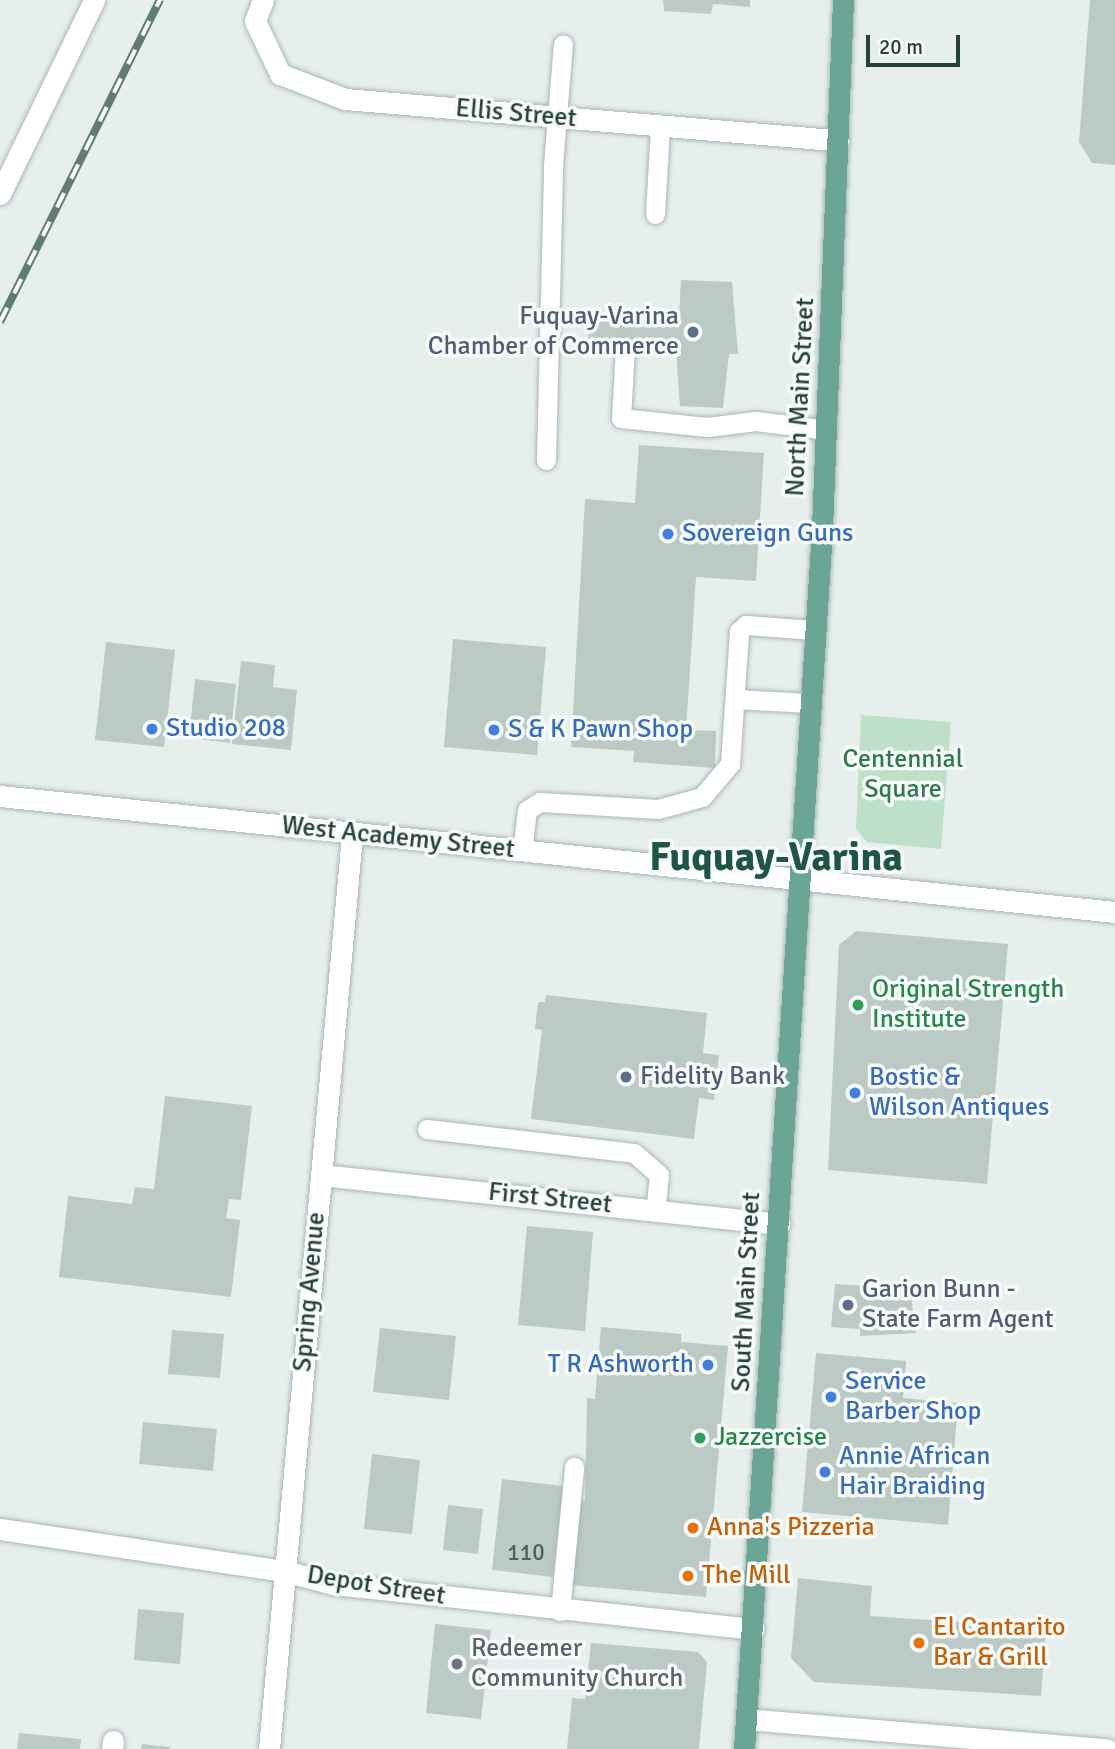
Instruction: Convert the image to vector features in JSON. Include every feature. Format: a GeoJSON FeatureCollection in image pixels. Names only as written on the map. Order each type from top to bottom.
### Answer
{"type":"FeatureCollection","features":[{"type":"Feature","properties":{"kind":"main road","name":"North Main Street"},"geometry":{"type":"LineString","coordinates":[[797,880],[827,430],[843,0]]}},
{"type":"Feature","properties":{"kind":"main road","name":"South Main Street"},"geometry":{"type":"LineString","coordinates":[[744,1749],[779,1224],[797,880]]}},
{"type":"Feature","properties":{"kind":"street"},"geometry":{"type":"LineString","coordinates":[[0,194],[94,0]]}},
{"type":"Feature","properties":{"kind":"street","name":"Ellis Street"},"geometry":{"type":"LineString","coordinates":[[264,0],[255,22],[280,74],[345,99],[838,140]]}},
{"type":"Feature","properties":{"kind":"street","name":"West Academy Street"},"geometry":{"type":"LineString","coordinates":[[0,796],[352,835],[522,850],[1115,912]]}},
{"type":"Feature","properties":{"kind":"street","name":"Spring Avenue"},"geometry":{"type":"LineString","coordinates":[[269,1749],[352,835]]}},
{"type":"Feature","properties":{"kind":"street","name":"First Street"},"geometry":{"type":"LineString","coordinates":[[321,1175],[779,1224]]}},
{"type":"Feature","properties":{"kind":"street","name":"Depot Street"},"geometry":{"type":"LineString","coordinates":[[0,1529],[285,1571],[382,1589],[560,1611],[754,1629]]}},
{"type":"Feature","properties":{"kind":"street"},"geometry":{"type":"LineString","coordinates":[[746,1719],[1107,1749]]}},
{"type":"Feature","properties":{"kind":"lane"},"geometry":{"type":"LineString","coordinates":[[546,460],[563,44]]}},
{"type":"Feature","properties":{"kind":"lane"},"geometry":{"type":"LineString","coordinates":[[655,214],[660,127]]}},
{"type":"Feature","properties":{"kind":"lane"},"geometry":{"type":"LineString","coordinates":[[625,348],[621,418],[707,427],[756,421],[827,430]]}},
{"type":"Feature","properties":{"kind":"lane"},"geometry":{"type":"LineString","coordinates":[[522,850],[527,810],[540,802],[658,809],[702,797],[730,764],[738,631],[746,625],[814,630]]}},
{"type":"Feature","properties":{"kind":"lane"},"geometry":{"type":"LineString","coordinates":[[735,699],[809,703]]}},
{"type":"Feature","properties":{"kind":"lane"},"geometry":{"type":"LineString","coordinates":[[427,1129],[634,1153],[659,1175],[655,1211]]}},
{"type":"Feature","properties":{"kind":"lane"},"geometry":{"type":"LineString","coordinates":[[560,1611],[574,1467]]}},
{"type":"Feature","properties":{"kind":"green space","name":"Centennial Square"},"geometry":{"type":"Polygon","coordinates":[[[861,715],[951,722],[941,849],[867,842],[856,829],[861,715]]]}},
{"type":"Feature","properties":{"kind":"building"},"geometry":{"type":"Polygon","coordinates":[[[663,0],[750,0],[750,7],[713,4],[711,14],[664,11],[663,0]]]}},
{"type":"Feature","properties":{"kind":"building"},"geometry":{"type":"Polygon","coordinates":[[[1090,0],[1115,0],[1115,165],[1092,163],[1079,142],[1090,0]]]}},
{"type":"Feature","properties":{"kind":"building"},"geometry":{"type":"Polygon","coordinates":[[[681,280],[732,282],[738,354],[729,354],[723,408],[680,406],[676,351],[614,348],[615,341],[588,339],[590,320],[679,318],[681,280]]]}},
{"type":"Feature","properties":{"kind":"building"},"geometry":{"type":"Polygon","coordinates":[[[639,445],[764,453],[756,581],[696,577],[686,730],[716,731],[715,768],[633,762],[634,751],[571,747],[585,499],[635,503],[639,445]]]}},
{"type":"Feature","properties":{"kind":"building"},"geometry":{"type":"Polygon","coordinates":[[[453,639],[546,647],[537,755],[444,747],[453,639]]]}},
{"type":"Feature","properties":{"kind":"building"},"geometry":{"type":"Polygon","coordinates":[[[106,642],[175,650],[164,747],[95,740],[106,642]]]}},
{"type":"Feature","properties":{"kind":"building"},"geometry":{"type":"Polygon","coordinates":[[[241,661],[275,665],[273,687],[297,690],[291,750],[232,744],[241,661]]]}},
{"type":"Feature","properties":{"kind":"building"},"geometry":{"type":"Polygon","coordinates":[[[195,679],[236,684],[230,743],[189,738],[195,679]]]}},
{"type":"Feature","properties":{"kind":"building"},"geometry":{"type":"Polygon","coordinates":[[[856,931],[1008,944],[987,1184],[828,1170],[839,945],[856,931]]]}},
{"type":"Feature","properties":{"kind":"building","name":"Fidelity Bank"},"geometry":{"type":"Polygon","coordinates":[[[546,995],[707,1013],[703,1053],[719,1055],[714,1100],[699,1098],[694,1139],[531,1119],[542,1030],[535,1029],[538,1002],[545,1002],[546,995]]]}},
{"type":"Feature","properties":{"kind":"building"},"geometry":{"type":"Polygon","coordinates":[[[165,1096],[252,1106],[241,1200],[229,1199],[226,1218],[240,1220],[231,1297],[59,1277],[68,1196],[132,1204],[135,1187],[154,1189],[165,1096]]]}},
{"type":"Feature","properties":{"kind":"building"},"geometry":{"type":"Polygon","coordinates":[[[527,1226],[593,1232],[585,1331],[518,1325],[527,1226]]]}},
{"type":"Feature","properties":{"kind":"building"},"geometry":{"type":"Polygon","coordinates":[[[835,1284],[910,1289],[916,1333],[860,1336],[860,1329],[831,1327],[835,1284]]]}},
{"type":"Feature","properties":{"kind":"building"},"geometry":{"type":"Polygon","coordinates":[[[601,1327],[681,1334],[681,1342],[728,1346],[706,1597],[571,1585],[578,1500],[585,1501],[587,1398],[595,1399],[601,1327]]]}},
{"type":"Feature","properties":{"kind":"building"},"geometry":{"type":"Polygon","coordinates":[[[380,1328],[456,1336],[449,1400],[373,1392],[380,1328]]]}},
{"type":"Feature","properties":{"kind":"building"},"geometry":{"type":"Polygon","coordinates":[[[172,1330],[224,1334],[220,1378],[168,1374],[172,1330]]]}},
{"type":"Feature","properties":{"kind":"building"},"geometry":{"type":"Polygon","coordinates":[[[816,1353],[906,1361],[903,1398],[958,1403],[948,1525],[802,1512],[816,1353]]]}},
{"type":"Feature","properties":{"kind":"building"},"geometry":{"type":"Polygon","coordinates":[[[143,1422],[217,1429],[213,1471],[139,1464],[143,1422]]]}},
{"type":"Feature","properties":{"kind":"building"},"geometry":{"type":"Polygon","coordinates":[[[372,1454],[420,1460],[412,1534],[364,1529],[372,1454]]]}},
{"type":"Feature","properties":{"kind":"building"},"geometry":{"type":"Polygon","coordinates":[[[502,1479],[563,1486],[553,1577],[492,1570],[502,1479]]]}},
{"type":"Feature","properties":{"kind":"building"},"geometry":{"type":"Polygon","coordinates":[[[448,1505],[483,1509],[478,1554],[443,1550],[448,1505]]]}},
{"type":"Feature","properties":{"kind":"building","name":"El Cantarito Bar & Grill"},"geometry":{"type":"Polygon","coordinates":[[[798,1578],[872,1586],[870,1616],[1046,1628],[1041,1696],[814,1682],[791,1658],[798,1578]]]}},
{"type":"Feature","properties":{"kind":"building"},"geometry":{"type":"Polygon","coordinates":[[[138,1609],[184,1613],[180,1664],[134,1660],[138,1609]]]}},
{"type":"Feature","properties":{"kind":"building"},"geometry":{"type":"Polygon","coordinates":[[[435,1624],[491,1630],[481,1719],[426,1713],[435,1624]]]}},
{"type":"Feature","properties":{"kind":"building"},"geometry":{"type":"Polygon","coordinates":[[[591,1643],[698,1652],[707,1662],[699,1749],[567,1749],[572,1698],[585,1699],[591,1643]]]}},
{"type":"Feature","properties":{"kind":"building"},"geometry":{"type":"Polygon","coordinates":[[[19,1733],[81,1739],[80,1749],[17,1749],[19,1733]]]}},
{"type":"Feature","properties":{"kind":"building"},"geometry":{"type":"Polygon","coordinates":[[[142,1744],[170,1747],[170,1749],[141,1749],[142,1744]]]}},
{"type":"Feature","properties":{"kind":"railway"},"geometry":{"type":"LineString","coordinates":[[0,322],[160,0]]}},
{"type":"Feature","properties":{"kind":"place","name":"Fuquay-Varina Chamber of Commerce"},"geometry":{"type":"Point","coordinates":[693,332]}},
{"type":"Feature","properties":{"kind":"place","name":"Sovereign Guns"},"geometry":{"type":"Point","coordinates":[668,534]}},
{"type":"Feature","properties":{"kind":"place","name":"Studio 208"},"geometry":{"type":"Point","coordinates":[152,729]}},
{"type":"Feature","properties":{"kind":"place","name":"S & K Pawn Shop"},"geometry":{"type":"Point","coordinates":[494,730]}},
{"type":"Feature","properties":{"kind":"place","name":"Original Strength Institute"},"geometry":{"type":"Point","coordinates":[858,1005]}},
{"type":"Feature","properties":{"kind":"place","name":"Fidelity Bank"},"geometry":{"type":"Point","coordinates":[626,1077]}},
{"type":"Feature","properties":{"kind":"place","name":"Bostic & Wilson Antiques"},"geometry":{"type":"Point","coordinates":[855,1093]}},
{"type":"Feature","properties":{"kind":"place","name":"Garion Bunn - State Farm Agent"},"geometry":{"type":"Point","coordinates":[848,1305]}},
{"type":"Feature","properties":{"kind":"place","name":"T R Ashworth"},"geometry":{"type":"Point","coordinates":[708,1365]}},
{"type":"Feature","properties":{"kind":"place","name":"Service Barber Shop"},"geometry":{"type":"Point","coordinates":[831,1397]}},
{"type":"Feature","properties":{"kind":"place","name":"Jazzercise"},"geometry":{"type":"Point","coordinates":[700,1438]}},
{"type":"Feature","properties":{"kind":"place","name":"Annie African Hair Braiding"},"geometry":{"type":"Point","coordinates":[825,1472]}},
{"type":"Feature","properties":{"kind":"place","name":"Anna's Pizzeria"},"geometry":{"type":"Point","coordinates":[693,1528]}},
{"type":"Feature","properties":{"kind":"place","name":"The Mill"},"geometry":{"type":"Point","coordinates":[688,1576]}},
{"type":"Feature","properties":{"kind":"place","name":"El Cantarito Bar & Grill"},"geometry":{"type":"Point","coordinates":[919,1643]}},
{"type":"Feature","properties":{"kind":"place","name":"Redeemer Community Church"},"geometry":{"type":"Point","coordinates":[457,1664]}},
{"type":"Feature","properties":{"kind":"district","name":"Fuquay-Varina"},"geometry":{"type":"Point","coordinates":[776,857]}}]}
